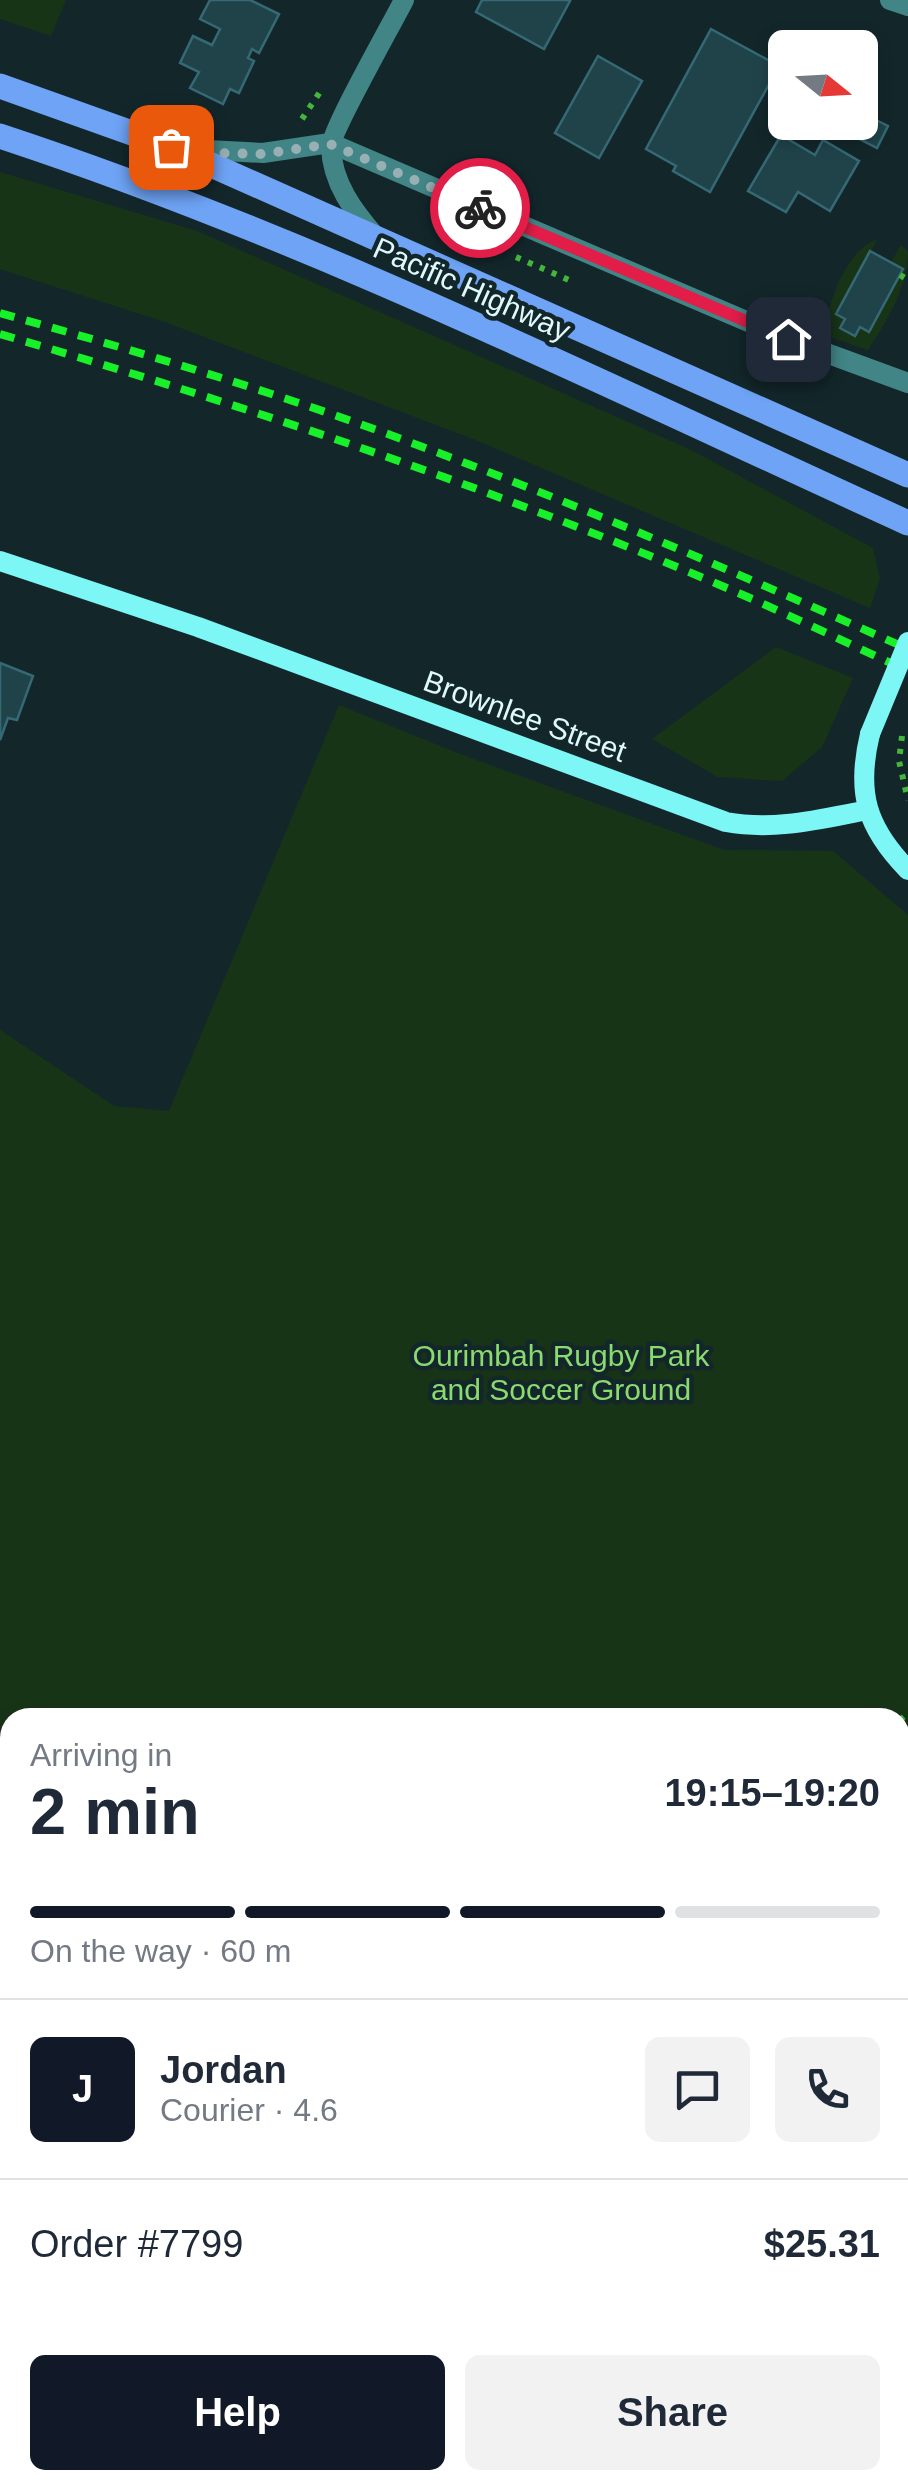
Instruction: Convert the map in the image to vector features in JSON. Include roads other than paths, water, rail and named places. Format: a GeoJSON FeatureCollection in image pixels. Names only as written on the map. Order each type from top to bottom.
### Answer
{"type":"FeatureCollection","features":[{"type":"Feature","properties":{"kind":"main road","name":"Pacific Highway"},"geometry":{"type":"LineString","coordinates":[[0,86],[171,147],[908,474]]}},
{"type":"Feature","properties":{"kind":"main road","name":"Pacific Highway"},"geometry":{"type":"LineString","coordinates":[[0,136],[202,207],[316,254],[908,523]]}},
{"type":"Feature","properties":{"kind":"street"},"geometry":{"type":"LineString","coordinates":[[378,238],[347,199],[336,174],[330,144],[404,0]]}},
{"type":"Feature","properties":{"kind":"street"},"geometry":{"type":"LineString","coordinates":[[890,0],[908,6]]}},
{"type":"Feature","properties":{"kind":"street"},"geometry":{"type":"LineString","coordinates":[[171,147],[263,154],[330,144],[788,339],[908,383]]}},
{"type":"Feature","properties":{"kind":"street","name":"Brownlee Street"},"geometry":{"type":"LineString","coordinates":[[0,561],[214,634],[726,822],[757,828],[868,810]]}},
{"type":"Feature","properties":{"kind":"street"},"geometry":{"type":"LineString","coordinates":[[908,642],[870,734],[861,770],[868,810],[882,839],[908,870]]}},
{"type":"Feature","properties":{"kind":"railway"},"geometry":{"type":"LineString","coordinates":[[0,313],[203,372],[404,440],[658,540],[908,649]]}},
{"type":"Feature","properties":{"kind":"railway"},"geometry":{"type":"LineString","coordinates":[[0,334],[280,421],[464,484],[646,554],[908,671]]}},
{"type":"Feature","properties":{"kind":"park label","name":"Ourimbah Rugby Park and Soccer Ground"},"geometry":{"type":"Point","coordinates":[561,1372]}}]}
